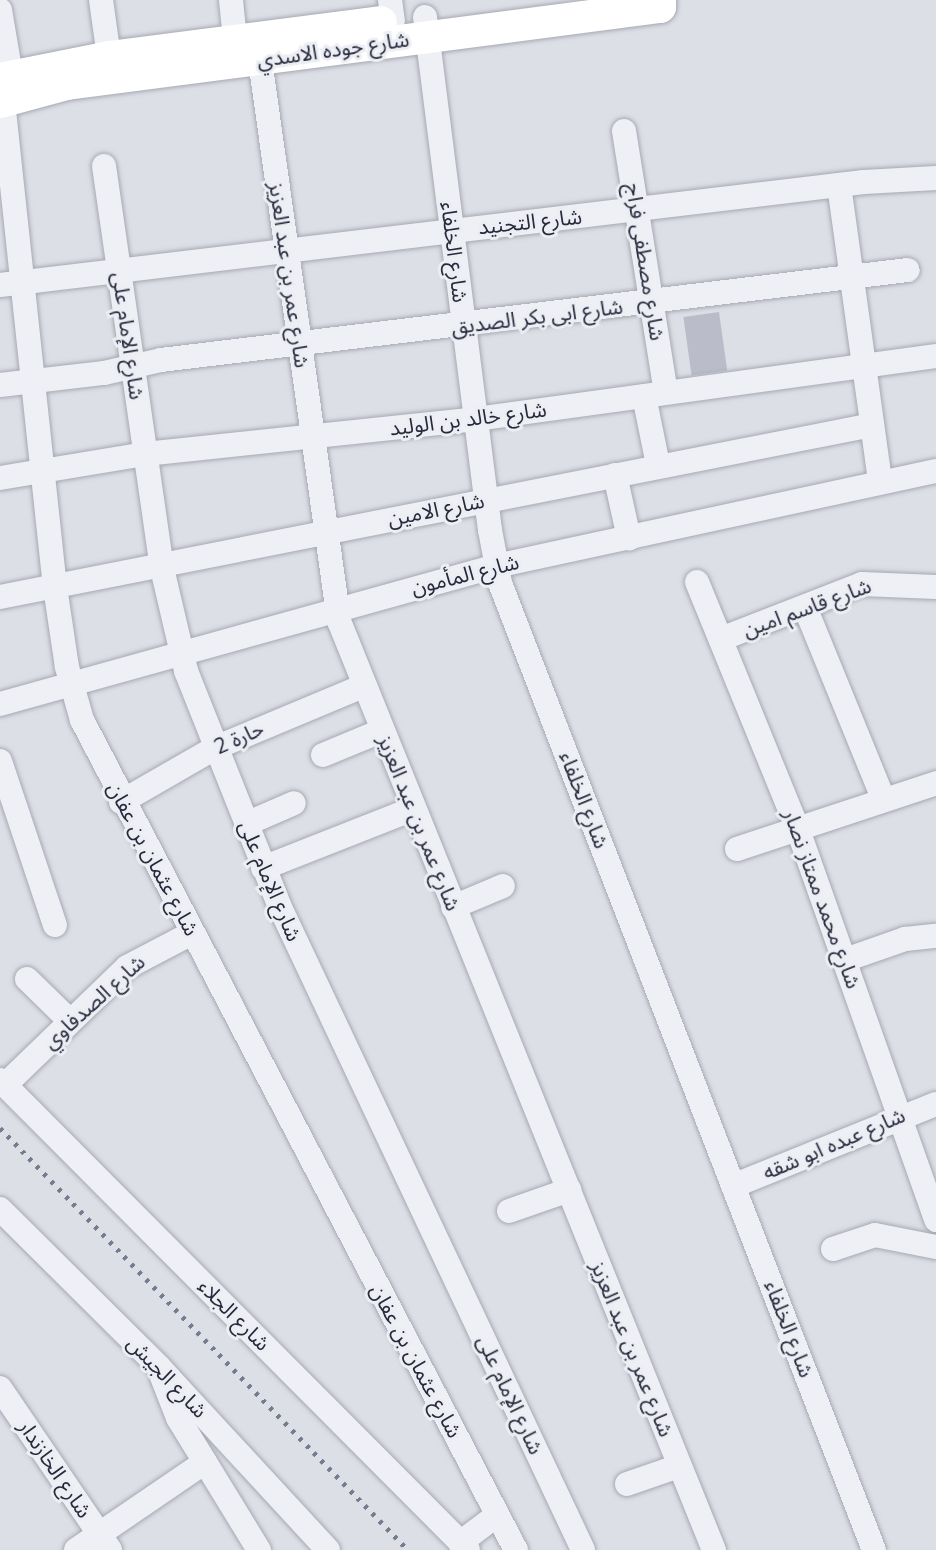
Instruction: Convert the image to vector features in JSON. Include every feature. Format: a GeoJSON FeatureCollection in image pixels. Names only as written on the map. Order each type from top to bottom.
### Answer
{"type":"FeatureCollection","features":[{"type":"Feature","properties":{"kind":"main road","name":"شارع جوده الاسدي"},"geometry":{"type":"LineString","coordinates":[[3,90],[68,85],[260,60],[545,6],[660,7],[660,0]]}},
{"type":"Feature","properties":{"kind":"main road","name":"شارع جوده الاسدي"},"geometry":{"type":"LineString","coordinates":[[3,90],[109,57],[236,40],[391,10],[426,27]]}},
{"type":"Feature","properties":{"kind":"street"},"geometry":{"type":"LineString","coordinates":[[101,0],[109,57]]}},
{"type":"Feature","properties":{"kind":"street"},"geometry":{"type":"LineString","coordinates":[[231,0],[236,40]]}},
{"type":"Feature","properties":{"kind":"street","name":"شارع عثمان بن عفان"},"geometry":{"type":"LineString","coordinates":[[0,9],[11,284],[33,382],[55,587],[71,686],[82,720],[121,802],[516,1550]]}},
{"type":"Feature","properties":{"kind":"street","name":"شارع الخلفاء"},"geometry":{"type":"LineString","coordinates":[[426,27],[496,566],[874,1550]]}},
{"type":"Feature","properties":{"kind":"street","name":"شارع عمر بن عبد العزيز"},"geometry":{"type":"LineString","coordinates":[[260,60],[310,437],[336,608],[381,731],[714,1550]]}},
{"type":"Feature","properties":{"kind":"street","name":"شارع مصطفى فراج"},"geometry":{"type":"LineString","coordinates":[[624,131],[652,304],[658,465]]}},
{"type":"Feature","properties":{"kind":"street","name":"شارع الإمام على"},"geometry":{"type":"LineString","coordinates":[[104,166],[161,564],[180,652],[263,868],[583,1550]]}},
{"type":"Feature","properties":{"kind":"street","name":"شارع التجنيد"},"geometry":{"type":"LineString","coordinates":[[11,284],[839,185],[936,178]]}},
{"type":"Feature","properties":{"kind":"street"},"geometry":{"type":"LineString","coordinates":[[839,185],[880,482]]}},
{"type":"Feature","properties":{"kind":"street","name":"شارع ابى بكر الصديق"},"geometry":{"type":"LineString","coordinates":[[0,385],[298,344],[652,304],[908,270]]}},
{"type":"Feature","properties":{"kind":"street","name":"شارع خالد بن الوليد"},"geometry":{"type":"LineString","coordinates":[[0,478],[145,454],[476,419],[936,356]]}},
{"type":"Feature","properties":{"kind":"street","name":"شارع الامين"},"geometry":{"type":"LineString","coordinates":[[0,597],[658,465],[872,425]]}},
{"type":"Feature","properties":{"kind":"street","name":"شارع المأمون"},"geometry":{"type":"LineString","coordinates":[[0,704],[71,686],[336,608],[496,566],[936,471]]}},
{"type":"Feature","properties":{"kind":"street"},"geometry":{"type":"LineString","coordinates":[[615,475],[629,538]]}},
{"type":"Feature","properties":{"kind":"street","name":"شارع محمد ممتاز نصار"},"geometry":{"type":"LineString","coordinates":[[697,582],[797,827],[936,1220]]}},
{"type":"Feature","properties":{"kind":"street","name":"شارع قاسم امين"},"geometry":{"type":"LineString","coordinates":[[720,639],[873,582],[936,587]]}},
{"type":"Feature","properties":{"kind":"street"},"geometry":{"type":"LineString","coordinates":[[805,607],[883,798]]}},
{"type":"Feature","properties":{"kind":"street","name":"حارة 2"},"geometry":{"type":"LineString","coordinates":[[121,802],[215,748],[363,686]]}},
{"type":"Feature","properties":{"kind":"street"},"geometry":{"type":"LineString","coordinates":[[323,755],[381,731]]}},
{"type":"Feature","properties":{"kind":"street"},"geometry":{"type":"LineString","coordinates":[[0,761],[55,925]]}},
{"type":"Feature","properties":{"kind":"street"},"geometry":{"type":"LineString","coordinates":[[737,849],[883,798],[936,783]]}},
{"type":"Feature","properties":{"kind":"street"},"geometry":{"type":"LineString","coordinates":[[246,824],[294,803]]}},
{"type":"Feature","properties":{"kind":"street"},"geometry":{"type":"LineString","coordinates":[[263,868],[413,809]]}},
{"type":"Feature","properties":{"kind":"street"},"geometry":{"type":"LineString","coordinates":[[453,906],[503,886]]}},
{"type":"Feature","properties":{"kind":"street","name":"شارع الصدفاوي"},"geometry":{"type":"LineString","coordinates":[[2,1083],[137,959],[192,933]]}},
{"type":"Feature","properties":{"kind":"street"},"geometry":{"type":"LineString","coordinates":[[845,960],[905,939],[936,936]]}},
{"type":"Feature","properties":{"kind":"street"},"geometry":{"type":"LineString","coordinates":[[27,979],[70,1021]]}},
{"type":"Feature","properties":{"kind":"street","name":"شارع الجلاء"},"geometry":{"type":"LineString","coordinates":[[2,1083],[464,1546]]}},
{"type":"Feature","properties":{"kind":"street","name":"شارع عبده ابو شقه"},"geometry":{"type":"LineString","coordinates":[[733,1186],[899,1116],[936,1104]]}},
{"type":"Feature","properties":{"kind":"street"},"geometry":{"type":"LineString","coordinates":[[509,1211],[569,1190]]}},
{"type":"Feature","properties":{"kind":"street","name":"شارع الجيش"},"geometry":{"type":"LineString","coordinates":[[0,1209],[159,1367],[328,1550]]}},
{"type":"Feature","properties":{"kind":"street"},"geometry":{"type":"LineString","coordinates":[[832,1249],[875,1235],[936,1247]]}},
{"type":"Feature","properties":{"kind":"street"},"geometry":{"type":"LineString","coordinates":[[159,1367],[178,1418],[259,1550]]}},
{"type":"Feature","properties":{"kind":"street","name":"شارع الخازندار"},"geometry":{"type":"LineString","coordinates":[[0,1388],[105,1542]]}},
{"type":"Feature","properties":{"kind":"street"},"geometry":{"type":"LineString","coordinates":[[76,1550],[105,1542],[205,1462]]}},
{"type":"Feature","properties":{"kind":"street"},"geometry":{"type":"LineString","coordinates":[[627,1484],[679,1466]]}},
{"type":"Feature","properties":{"kind":"street"},"geometry":{"type":"LineString","coordinates":[[464,1546],[496,1515]]}},
{"type":"Feature","properties":{"kind":"building"},"geometry":{"type":"Polygon","coordinates":[[[719,312],[727,370],[692,375],[683,317],[719,312]]]}},
{"type":"Feature","properties":{"kind":"railway"},"geometry":{"type":"LineString","coordinates":[[0,1128],[408,1550]]}}]}
